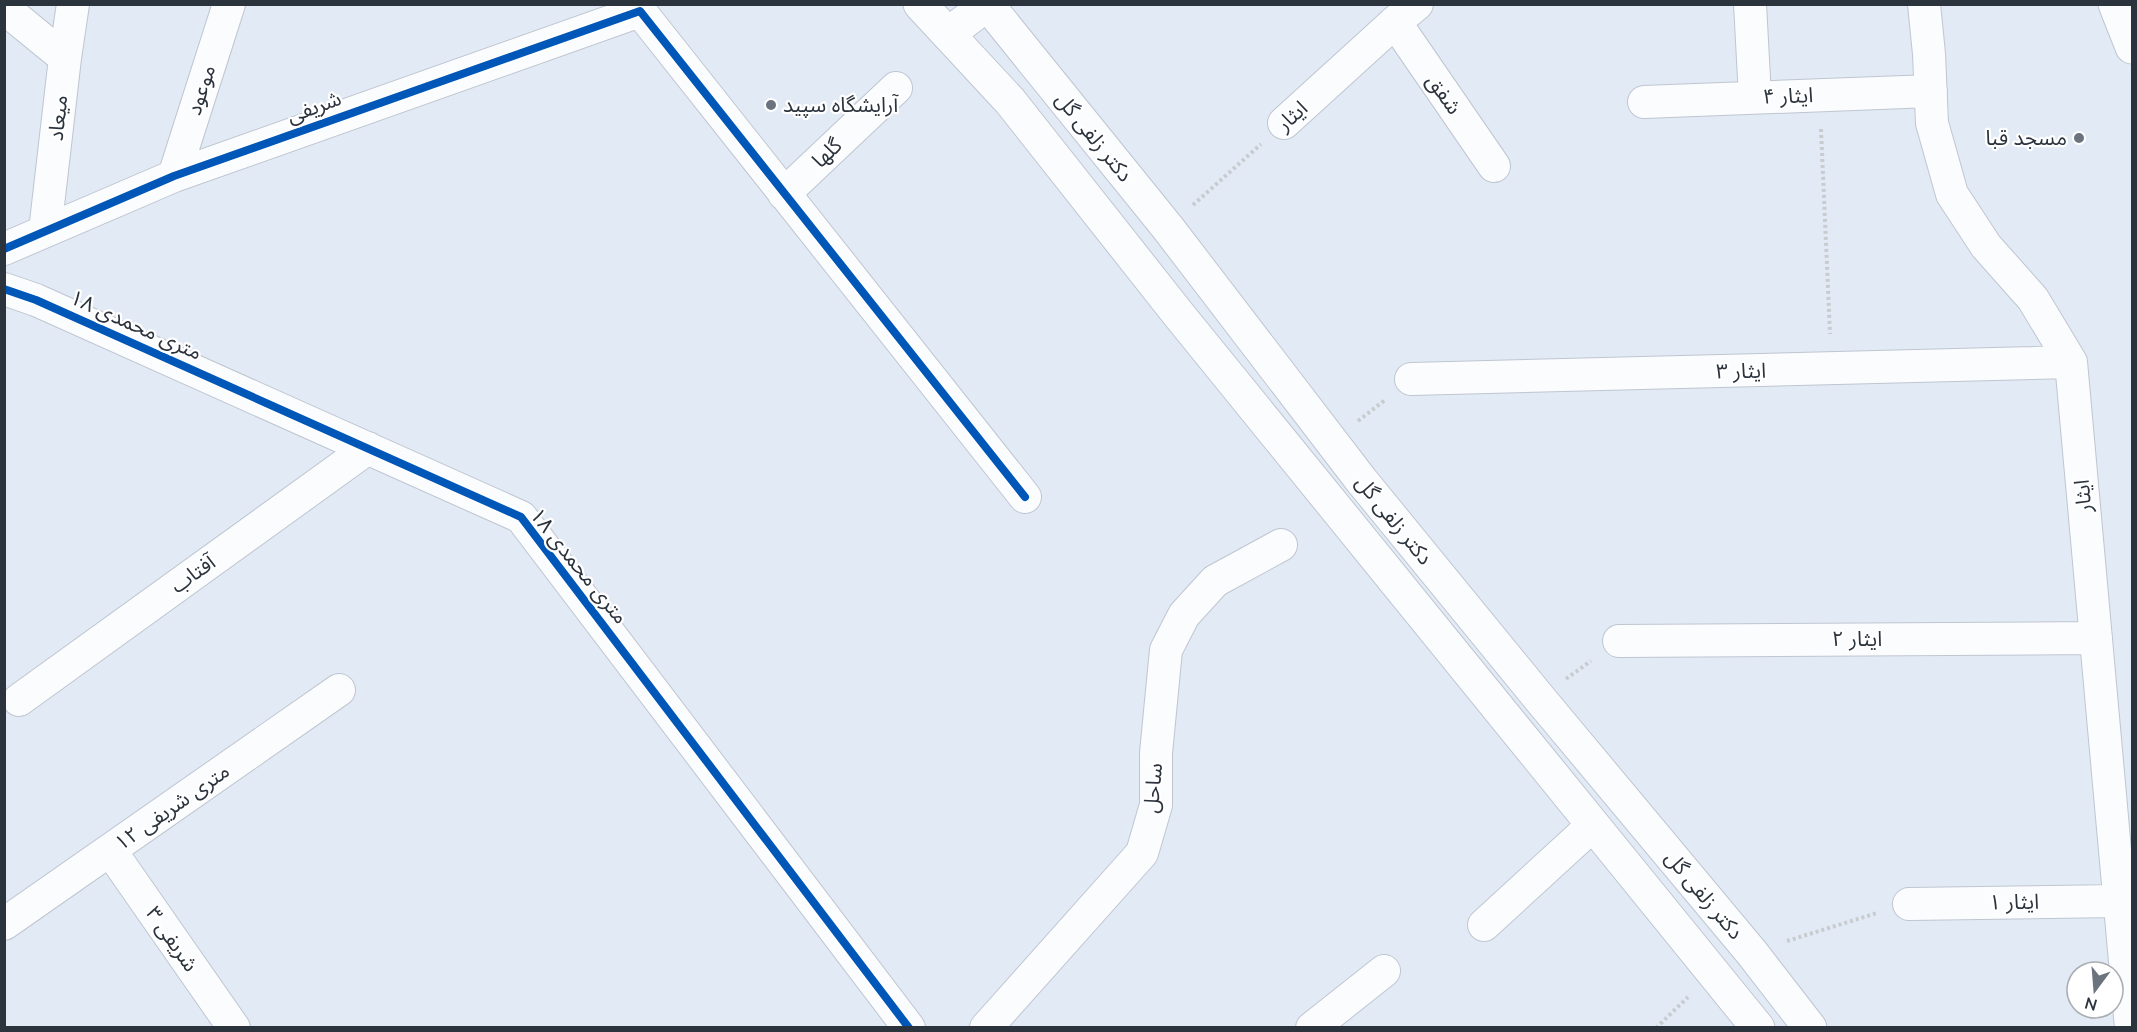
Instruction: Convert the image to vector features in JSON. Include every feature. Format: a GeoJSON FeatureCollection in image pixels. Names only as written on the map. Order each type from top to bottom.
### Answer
{"type":"FeatureCollection","features":[{"type":"Feature","properties":{"kind":"main road","name":"دکتر زلفی گل"},"geometry":{"type":"LineString","coordinates":[[920,4],[1010,101],[1179,315],[1758,1028]]}},
{"type":"Feature","properties":{"kind":"main road"},"geometry":{"type":"LineString","coordinates":[[2115,4],[2133,47]]}},
{"type":"Feature","properties":{"kind":"main road","name":"دکتر زلفی گل"},"geometry":{"type":"LineString","coordinates":[[987,5],[1168,228],[1332,442],[1540,699],[1752,953],[1810,1028]]}},
{"type":"Feature","properties":{"kind":"main road"},"geometry":{"type":"LineString","coordinates":[[948,34],[987,5]]}},
{"type":"Feature","properties":{"kind":"street","name":"میعاد"},"geometry":{"type":"LineString","coordinates":[[45,231],[73,4]]}},
{"type":"Feature","properties":{"kind":"street","name":"موعود"},"geometry":{"type":"LineString","coordinates":[[174,176],[229,4]]}},
{"type":"Feature","properties":{"kind":"street"},"geometry":{"type":"LineString","coordinates":[[1750,4],[1755,97]]}},
{"type":"Feature","properties":{"kind":"street","name":"ایثار"},"geometry":{"type":"LineString","coordinates":[[1924,4],[1932,123],[1952,194],[1986,246],[2033,299],[2071,362],[2131,1028]]}},
{"type":"Feature","properties":{"kind":"street"},"geometry":{"type":"LineString","coordinates":[[4,8],[65,58]]}},
{"type":"Feature","properties":{"kind":"street","name":"شریفی"},"geometry":{"type":"LineString","coordinates":[[4,249],[174,176],[640,11],[784,194]]}},
{"type":"Feature","properties":{"kind":"street","name":"ایثار"},"geometry":{"type":"LineString","coordinates":[[1284,123],[1406,13]]}},
{"type":"Feature","properties":{"kind":"street","name":"شفق"},"geometry":{"type":"LineString","coordinates":[[1406,13],[1494,166]]}},
{"type":"Feature","properties":{"kind":"street","name":"گلها"},"geometry":{"type":"LineString","coordinates":[[784,194],[896,88]]}},
{"type":"Feature","properties":{"kind":"street","name":"ایثار ۴"},"geometry":{"type":"LineString","coordinates":[[1644,102],[1931,91]]}},
{"type":"Feature","properties":{"kind":"street"},"geometry":{"type":"LineString","coordinates":[[784,194],[1025,497]]}},
{"type":"Feature","properties":{"kind":"street","name":"۱۸ متری محمدی"},"geometry":{"type":"LineString","coordinates":[[4,289],[36,300],[522,517],[909,1028]]}},
{"type":"Feature","properties":{"kind":"street","name":"ایثار ۳"},"geometry":{"type":"LineString","coordinates":[[1411,379],[2071,362]]}},
{"type":"Feature","properties":{"kind":"street","name":"آفتاب"},"geometry":{"type":"LineString","coordinates":[[19,700],[368,448]]}},
{"type":"Feature","properties":{"kind":"street","name":"ساحل"},"geometry":{"type":"LineString","coordinates":[[986,1028],[1142,853],[1156,805],[1156,753],[1166,650],[1184,615],[1215,581],[1281,545]]}},
{"type":"Feature","properties":{"kind":"street","name":"ایثار ۲"},"geometry":{"type":"LineString","coordinates":[[1619,641],[2096,638]]}},
{"type":"Feature","properties":{"kind":"street","name":"۱۲ متری شریفی"},"geometry":{"type":"LineString","coordinates":[[4,924],[339,690]]}},
{"type":"Feature","properties":{"kind":"street"},"geometry":{"type":"LineString","coordinates":[[1484,926],[1593,825]]}},
{"type":"Feature","properties":{"kind":"street","name":"شریفی ۳"},"geometry":{"type":"LineString","coordinates":[[110,850],[234,1028]]}},
{"type":"Feature","properties":{"kind":"street","name":"ایثار ۱"},"geometry":{"type":"LineString","coordinates":[[1910,904],[2119,900]]}},
{"type":"Feature","properties":{"kind":"street"},"geometry":{"type":"LineString","coordinates":[[1312,1028],[1384,971]]}},
{"type":"Feature","properties":{"kind":"path"},"geometry":{"type":"LineString","coordinates":[[1820,95],[1831,369]]}},
{"type":"Feature","properties":{"kind":"path"},"geometry":{"type":"LineString","coordinates":[[1332,442],[1411,379]]}},
{"type":"Feature","properties":{"kind":"path"},"geometry":{"type":"LineString","coordinates":[[1540,699],[1619,641]]}},
{"type":"Feature","properties":{"kind":"path"},"geometry":{"type":"LineString","coordinates":[[1752,953],[1840,923],[1910,904]]}},
{"type":"Feature","properties":{"kind":"cycle path"},"geometry":{"type":"LineString","coordinates":[[4,249],[174,176],[640,11],[1025,497]]}},
{"type":"Feature","properties":{"kind":"cycle path"},"geometry":{"type":"LineString","coordinates":[[4,289],[36,300],[521,517],[909,1028]]}},
{"type":"Feature","properties":{"kind":"place","name":"آرایشگاه سپید"},"geometry":{"type":"Point","coordinates":[771,105]}},
{"type":"Feature","properties":{"kind":"place","name":"مسجد قبا"},"geometry":{"type":"Point","coordinates":[2079,138]}}]}
